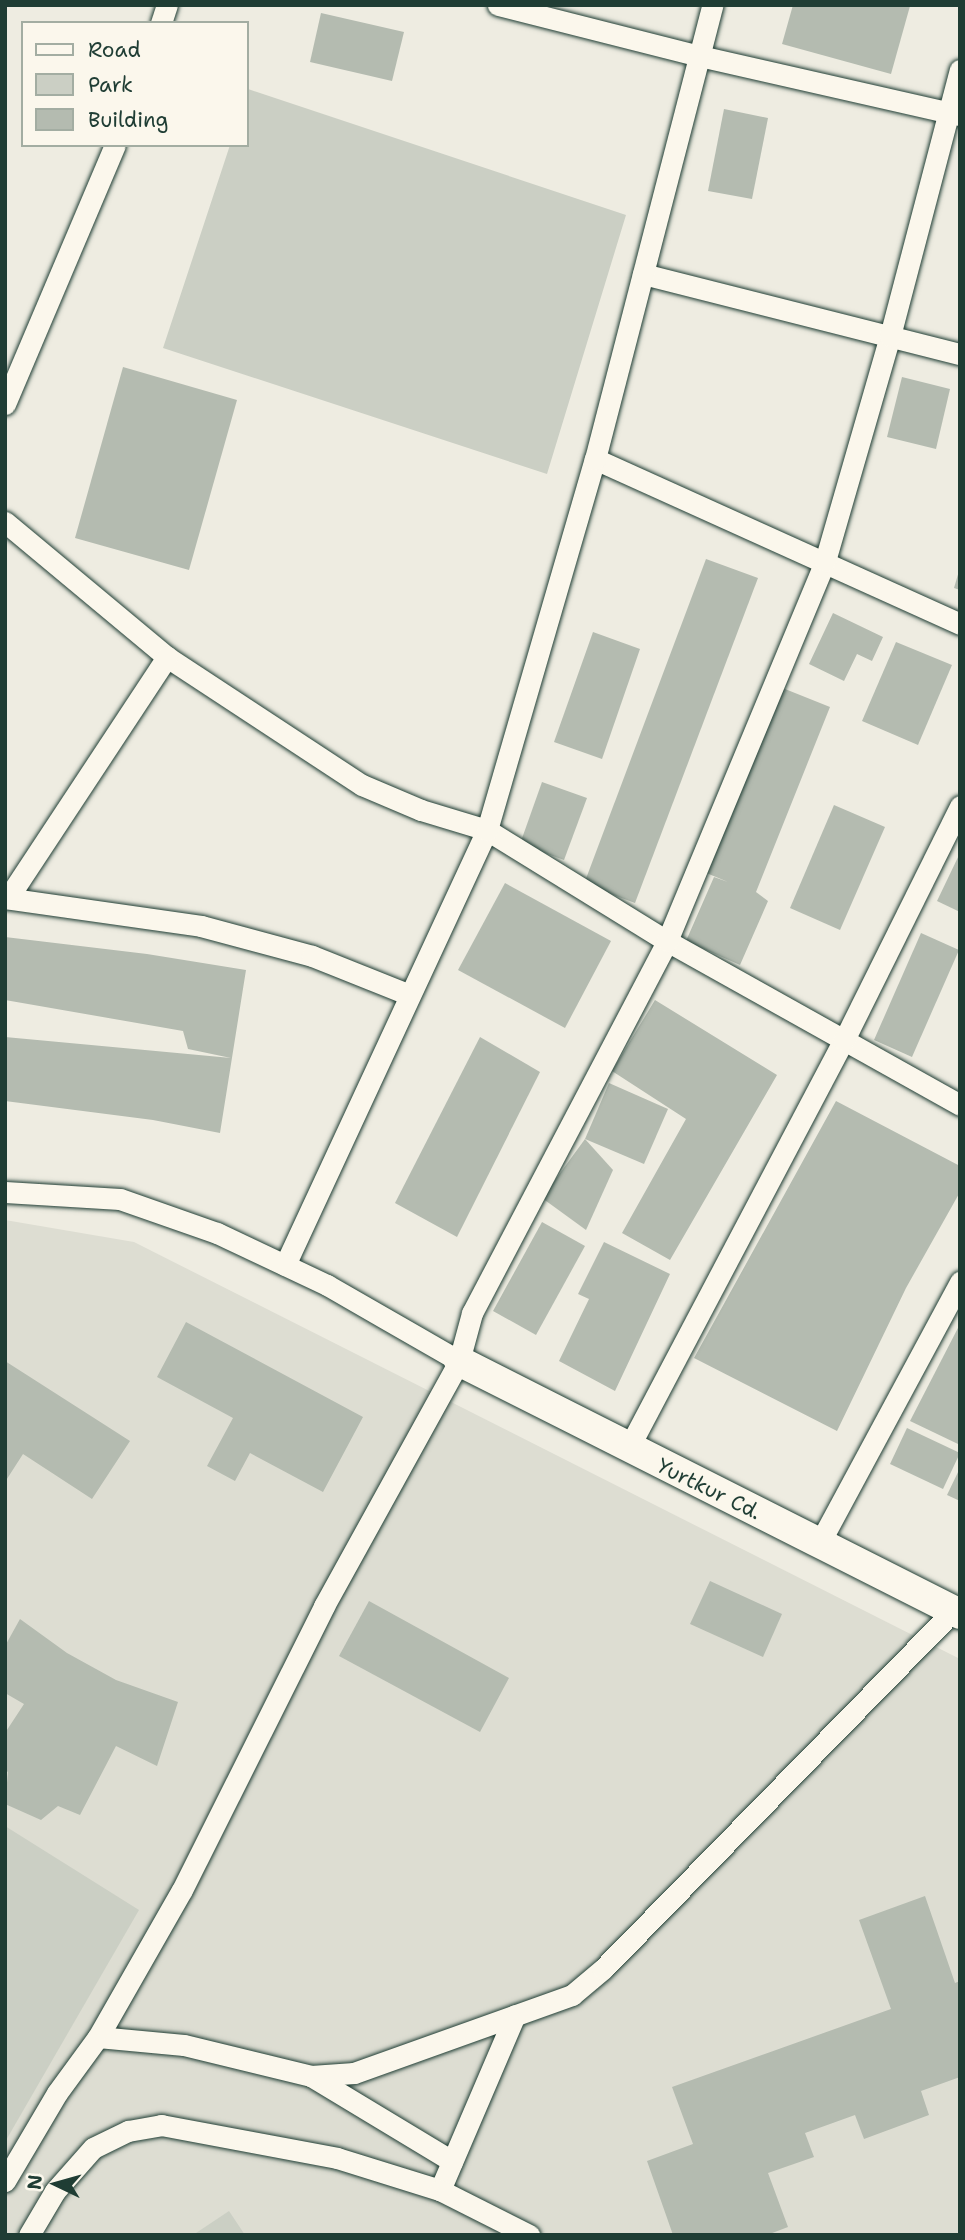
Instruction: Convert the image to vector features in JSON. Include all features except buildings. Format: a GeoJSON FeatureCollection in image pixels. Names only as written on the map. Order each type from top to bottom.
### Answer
{"type":"FeatureCollection","features":[{"type":"Feature","properties":{"kind":"street"},"geometry":{"type":"LineString","coordinates":[[498,5],[700,56],[954,114]]}},
{"type":"Feature","properties":{"kind":"street"},"geometry":{"type":"LineString","coordinates":[[285,1265],[487,830],[595,459],[712,5]]}},
{"type":"Feature","properties":{"kind":"street"},"geometry":{"type":"LineString","coordinates":[[5,2181],[57,2093],[98,2037],[182,1890],[324,1606],[459,1361],[472,1313],[667,941],[825,561],[954,114],[960,70]]}},
{"type":"Feature","properties":{"kind":"street"},"geometry":{"type":"LineString","coordinates":[[5,404],[114,147]]}},
{"type":"Feature","properties":{"kind":"street"},"geometry":{"type":"LineString","coordinates":[[643,274],[960,354]]}},
{"type":"Feature","properties":{"kind":"street"},"geometry":{"type":"LineString","coordinates":[[595,459],[960,624]]}},
{"type":"Feature","properties":{"kind":"street"},"geometry":{"type":"LineString","coordinates":[[5,522],[167,657],[362,785],[421,810],[487,830],[667,941],[960,1105]]}},
{"type":"Feature","properties":{"kind":"street"},"geometry":{"type":"LineString","coordinates":[[167,657],[6,898],[201,926],[312,956],[410,996]]}},
{"type":"Feature","properties":{"kind":"street"},"geometry":{"type":"LineString","coordinates":[[628,1449],[844,1040],[960,806]]}},
{"type":"Feature","properties":{"kind":"street"},"geometry":{"type":"LineString","coordinates":[[5,1192],[120,1199],[217,1233],[327,1285],[459,1361]]}},
{"type":"Feature","properties":{"kind":"street"},"geometry":{"type":"LineString","coordinates":[[819,1544],[960,1282]]}},
{"type":"Feature","properties":{"kind":"street","name":"Yurtkur Cd."},"geometry":{"type":"LineString","coordinates":[[459,1361],[628,1449],[956,1612]]}},
{"type":"Feature","properties":{"kind":"street"},"geometry":{"type":"LineString","coordinates":[[311,2076],[354,2073],[572,1994],[603,1969],[956,1612]]}},
{"type":"Feature","properties":{"kind":"street"},"geometry":{"type":"LineString","coordinates":[[440,2190],[514,2015]]}},
{"type":"Feature","properties":{"kind":"street"},"geometry":{"type":"LineString","coordinates":[[98,2037],[184,2045],[311,2076],[452,2161]]}},
{"type":"Feature","properties":{"kind":"street"},"geometry":{"type":"LineString","coordinates":[[30,2235],[55,2191],[93,2148],[128,2131],[161,2125],[337,2158],[440,2190],[529,2235]]}},
{"type":"Feature","properties":{"kind":"shaded area"},"geometry":{"type":"Polygon","coordinates":[[[5,1220],[134,1242],[960,1659],[960,2235],[5,2235],[5,1220]]]}},
{"type":"Feature","properties":{"kind":"green space"},"geometry":{"type":"Polygon","coordinates":[[[248,89],[626,215],[547,474],[163,348],[229,147],[248,147],[248,89]]]}},
{"type":"Feature","properties":{"kind":"green space"},"geometry":{"type":"Polygon","coordinates":[[[5,1826],[139,1910],[5,2142],[5,1826]]]}},
{"type":"Feature","properties":{"kind":"green space"},"geometry":{"type":"Polygon","coordinates":[[[229,2211],[245,2235],[193,2235],[229,2211]]]}}]}
